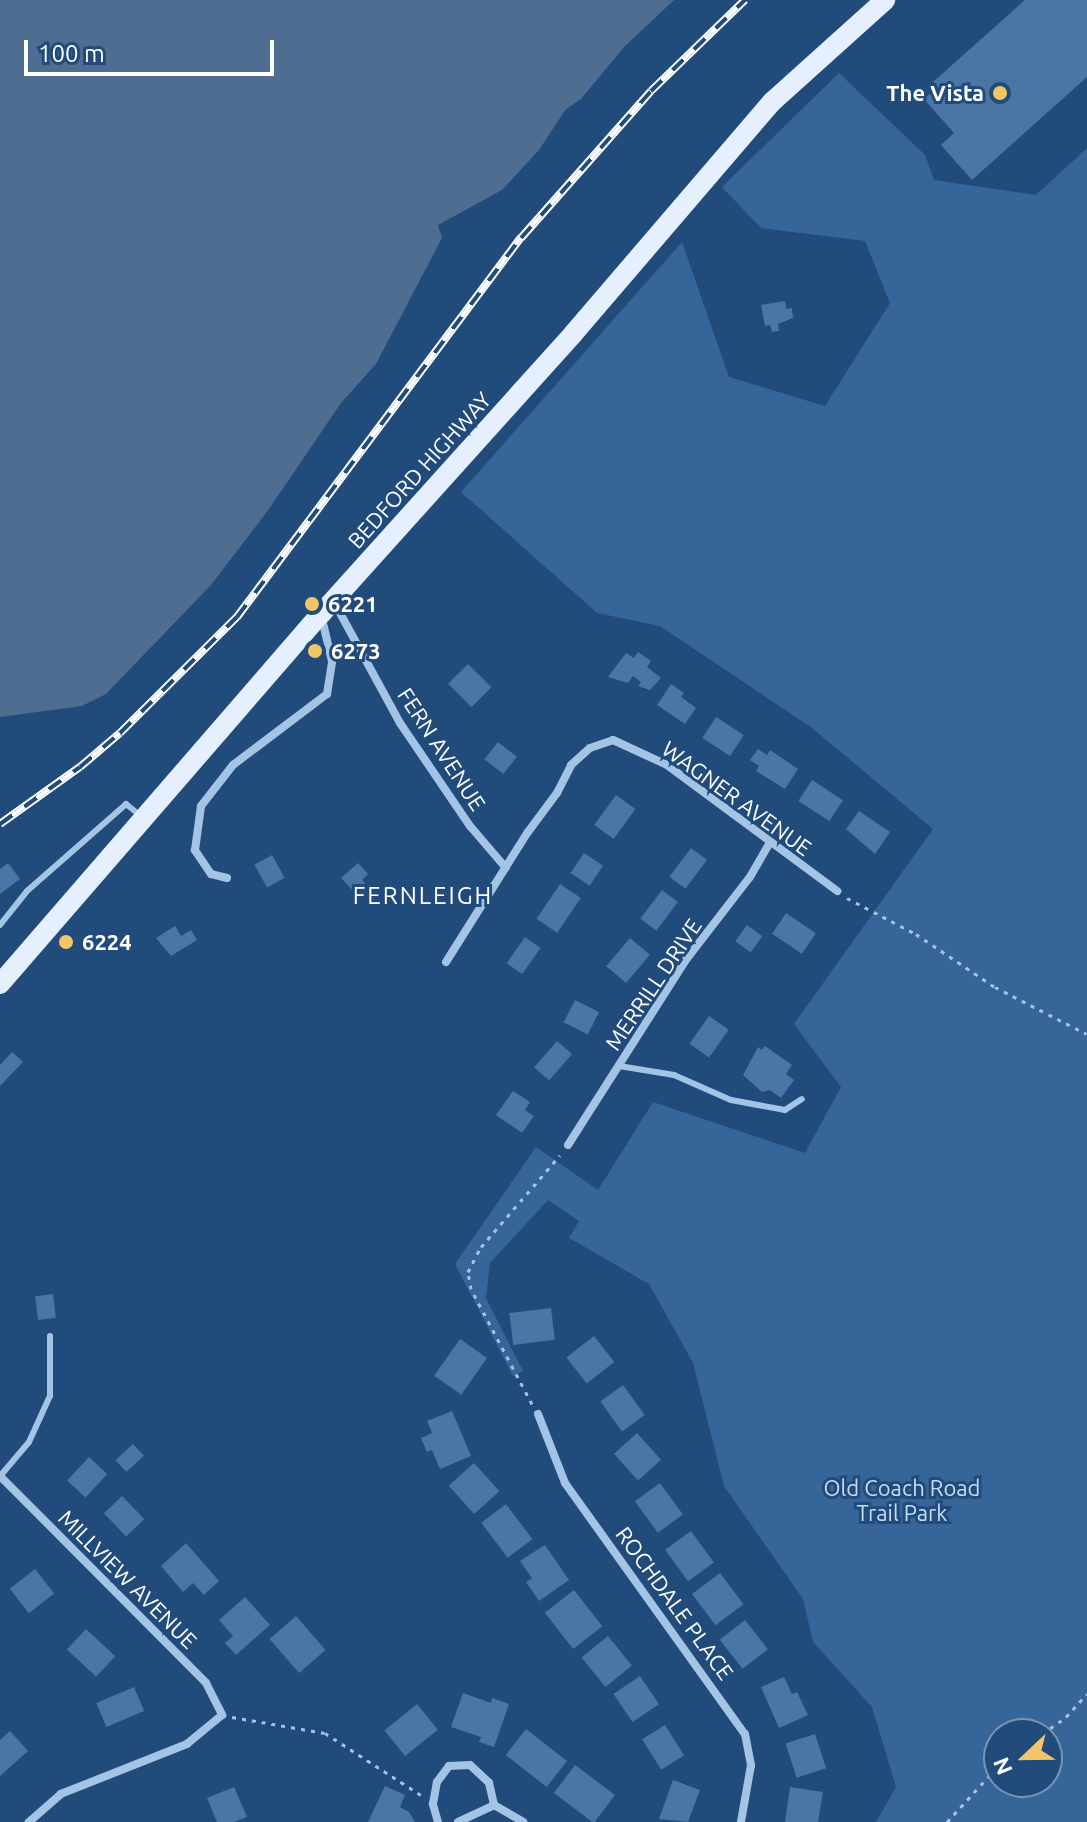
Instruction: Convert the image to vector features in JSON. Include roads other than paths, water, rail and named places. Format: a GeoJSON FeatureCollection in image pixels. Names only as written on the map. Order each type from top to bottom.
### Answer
{"type":"FeatureCollection","features":[{"type":"Feature","properties":{"kind":"main road","name":"BEDFORD HIGHWAY"},"geometry":{"type":"LineString","coordinates":[[0,984],[328,608],[573,334],[773,101],[885,0]]}},
{"type":"Feature","properties":{"kind":"street","name":"FERN AVENUE"},"geometry":{"type":"LineString","coordinates":[[328,608],[400,723],[470,826],[506,868]]}},
{"type":"Feature","properties":{"kind":"street"},"geometry":{"type":"LineString","coordinates":[[227,878],[211,874],[195,850],[201,806],[233,765],[327,694],[332,661],[328,608]]}},
{"type":"Feature","properties":{"kind":"street","name":"WAGNER AVENUE"},"geometry":{"type":"LineString","coordinates":[[506,868],[557,793],[571,765],[590,748],[613,740],[667,765],[769,844],[837,891]]}},
{"type":"Feature","properties":{"kind":"street","name":"MERRILL DRIVE"},"geometry":{"type":"LineString","coordinates":[[568,1145],[685,961],[750,877],[769,844]]}},
{"type":"Feature","properties":{"kind":"street"},"geometry":{"type":"LineString","coordinates":[[446,962],[506,868]]}},
{"type":"Feature","properties":{"kind":"street","name":"ROCHDALE PLACE"},"geometry":{"type":"LineString","coordinates":[[538,1414],[565,1483],[745,1734],[751,1765],[741,1822]]}},
{"type":"Feature","properties":{"kind":"street","name":"MILLVIEW AVENUE"},"geometry":{"type":"LineString","coordinates":[[0,1475],[206,1683],[222,1715],[187,1744],[61,1794],[29,1822]]}},
{"type":"Feature","properties":{"kind":"street"},"geometry":{"type":"LineString","coordinates":[[438,1822],[433,1804],[437,1782],[449,1766],[470,1765],[489,1783],[494,1805],[524,1822]]}},
{"type":"Feature","properties":{"kind":"street"},"geometry":{"type":"LineString","coordinates":[[458,1822],[494,1805]]}},
{"type":"Feature","properties":{"kind":"lane"},"geometry":{"type":"LineString","coordinates":[[0,925],[27,891],[126,804],[144,819]]}},
{"type":"Feature","properties":{"kind":"lane"},"geometry":{"type":"LineString","coordinates":[[619,1066],[674,1075],[731,1100],[785,1110],[802,1099]]}},
{"type":"Feature","properties":{"kind":"lane"},"geometry":{"type":"LineString","coordinates":[[0,1475],[29,1442],[50,1396],[50,1336]]}},
{"type":"Feature","properties":{"kind":"railway"},"geometry":{"type":"LineString","coordinates":[[0,824],[80,767],[120,733],[237,617],[521,238],[651,91],[745,0]]}},
{"type":"Feature","properties":{"kind":"place","name":"The Vista"},"geometry":{"type":"Point","coordinates":[1000,93]}},
{"type":"Feature","properties":{"kind":"place","name":"6221"},"geometry":{"type":"Point","coordinates":[312,604]}},
{"type":"Feature","properties":{"kind":"place","name":"6273"},"geometry":{"type":"Point","coordinates":[315,651]}},
{"type":"Feature","properties":{"kind":"place","name":"6224"},"geometry":{"type":"Point","coordinates":[66,942]}},
{"type":"Feature","properties":{"kind":"district","name":"FERNLEIGH"},"geometry":{"type":"Point","coordinates":[423,896]}},
{"type":"Feature","properties":{"kind":"park label","name":"Old Coach Road Trail Park"},"geometry":{"type":"Point","coordinates":[902,1500]}}]}
